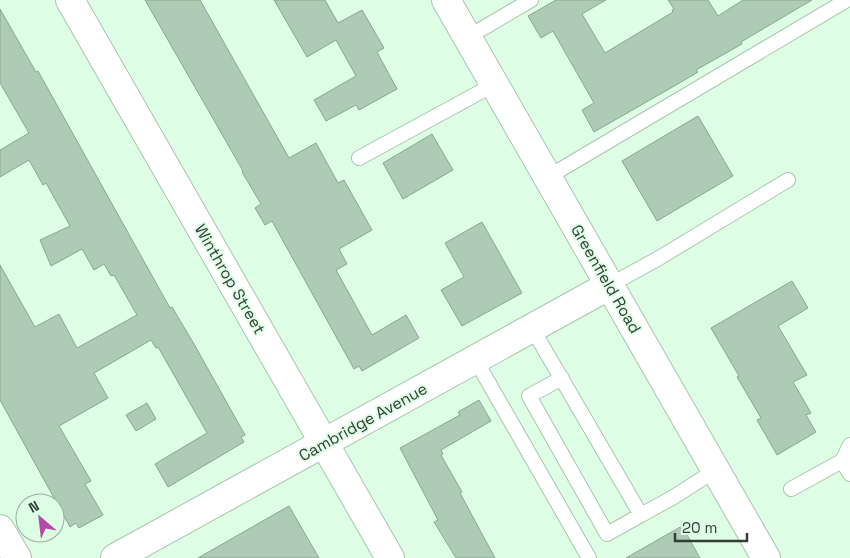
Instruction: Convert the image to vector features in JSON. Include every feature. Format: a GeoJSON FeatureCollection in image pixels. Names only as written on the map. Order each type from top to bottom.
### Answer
{"type":"FeatureCollection","features":[{"type":"Feature","properties":{"kind":"street","name":"Winthrop Street"},"geometry":{"type":"LineString","coordinates":[[70,0],[390,558]]}},
{"type":"Feature","properties":{"kind":"street","name":"Greenfield Road"},"geometry":{"type":"LineString","coordinates":[[446,0],[766,558]]}},
{"type":"Feature","properties":{"kind":"street","name":"Cambridge Avenue"},"geometry":{"type":"LineString","coordinates":[[115,558],[610,284]]}},
{"type":"Feature","properties":{"kind":"street"},"geometry":{"type":"LineString","coordinates":[[0,528],[17,558]]}},
{"type":"Feature","properties":{"kind":"lane"},"geometry":{"type":"LineString","coordinates":[[468,37],[531,0]]}},
{"type":"Feature","properties":{"kind":"lane"},"geometry":{"type":"LineString","coordinates":[[548,178],[847,0]]}},
{"type":"Feature","properties":{"kind":"lane"},"geometry":{"type":"LineString","coordinates":[[359,158],[495,84]]}},
{"type":"Feature","properties":{"kind":"lane"},"geometry":{"type":"LineString","coordinates":[[610,284],[658,258],[788,180]]}},
{"type":"Feature","properties":{"kind":"lane"},"geometry":{"type":"LineString","coordinates":[[532,328],[641,515]]}},
{"type":"Feature","properties":{"kind":"lane"},"geometry":{"type":"LineString","coordinates":[[475,360],[589,558]]}},
{"type":"Feature","properties":{"kind":"lane"},"geometry":{"type":"LineString","coordinates":[[562,378],[529,396],[607,534],[672,498],[716,470]]}},
{"type":"Feature","properties":{"kind":"lane"},"geometry":{"type":"LineString","coordinates":[[792,489],[842,461],[850,445]]}},
{"type":"Feature","properties":{"kind":"lane"},"geometry":{"type":"LineString","coordinates":[[842,461],[850,474]]}},
{"type":"Feature","properties":{"kind":"building"},"geometry":{"type":"Polygon","coordinates":[[[145,0],[200,0],[289,158],[316,143],[338,183],[344,180],[372,230],[339,249],[347,264],[336,270],[372,335],[406,315],[419,338],[362,371],[359,366],[354,369],[272,221],[265,225],[255,208],[261,204],[145,0]]]}},
{"type":"Feature","properties":{"kind":"building"},"geometry":{"type":"Polygon","coordinates":[[[274,0],[325,0],[338,23],[362,10],[384,48],[377,52],[397,89],[359,110],[356,105],[326,121],[314,100],[356,76],[336,40],[307,57],[274,0]]]}},
{"type":"Feature","properties":{"kind":"building"},"geometry":{"type":"Polygon","coordinates":[[[556,0],[606,0],[582,14],[605,53],[673,12],[672,10],[674,9],[668,0],[708,0],[718,16],[743,0],[812,0],[741,42],[742,44],[696,70],[698,72],[594,132],[582,110],[594,103],[553,31],[541,38],[528,16],[556,0]]]}},
{"type":"Feature","properties":{"kind":"building"},"geometry":{"type":"Polygon","coordinates":[[[0,9],[36,72],[38,71],[170,308],[172,307],[194,344],[245,435],[241,437],[244,442],[168,487],[155,464],[207,433],[158,347],[156,348],[151,340],[94,373],[108,398],[59,426],[91,481],[85,484],[103,515],[79,528],[76,523],[70,527],[65,518],[65,493],[51,493],[0,400],[0,265],[35,327],[59,314],[77,348],[137,315],[114,275],[111,276],[104,264],[94,270],[82,249],[51,266],[40,240],[70,226],[46,183],[43,185],[29,160],[0,177],[0,150],[29,133],[0,83],[0,9]]]}},
{"type":"Feature","properties":{"kind":"building"},"geometry":{"type":"Polygon","coordinates":[[[698,116],[733,176],[657,221],[622,161],[698,116]]]}},
{"type":"Feature","properties":{"kind":"building"},"geometry":{"type":"Polygon","coordinates":[[[432,134],[453,170],[403,199],[383,163],[432,134]]]}},
{"type":"Feature","properties":{"kind":"building"},"geometry":{"type":"Polygon","coordinates":[[[482,222],[522,293],[462,326],[441,290],[464,277],[445,243],[482,222]]]}},
{"type":"Feature","properties":{"kind":"building"},"geometry":{"type":"Polygon","coordinates":[[[792,281],[808,308],[778,326],[807,375],[793,382],[811,413],[806,415],[816,432],[777,455],[757,420],[761,418],[711,328],[792,281]]]}},
{"type":"Feature","properties":{"kind":"building"},"geometry":{"type":"Polygon","coordinates":[[[479,400],[491,421],[441,450],[443,454],[441,455],[495,558],[456,558],[434,522],[438,520],[400,448],[460,415],[458,412],[479,400]]]}},
{"type":"Feature","properties":{"kind":"building"},"geometry":{"type":"Polygon","coordinates":[[[147,403],[156,419],[136,431],[126,415],[147,403]]]}},
{"type":"Feature","properties":{"kind":"building"},"geometry":{"type":"Polygon","coordinates":[[[289,506],[319,558],[198,558],[289,506]]]}},
{"type":"Feature","properties":{"kind":"building"},"geometry":{"type":"Polygon","coordinates":[[[682,526],[700,558],[626,558],[682,526]]]}}]}
